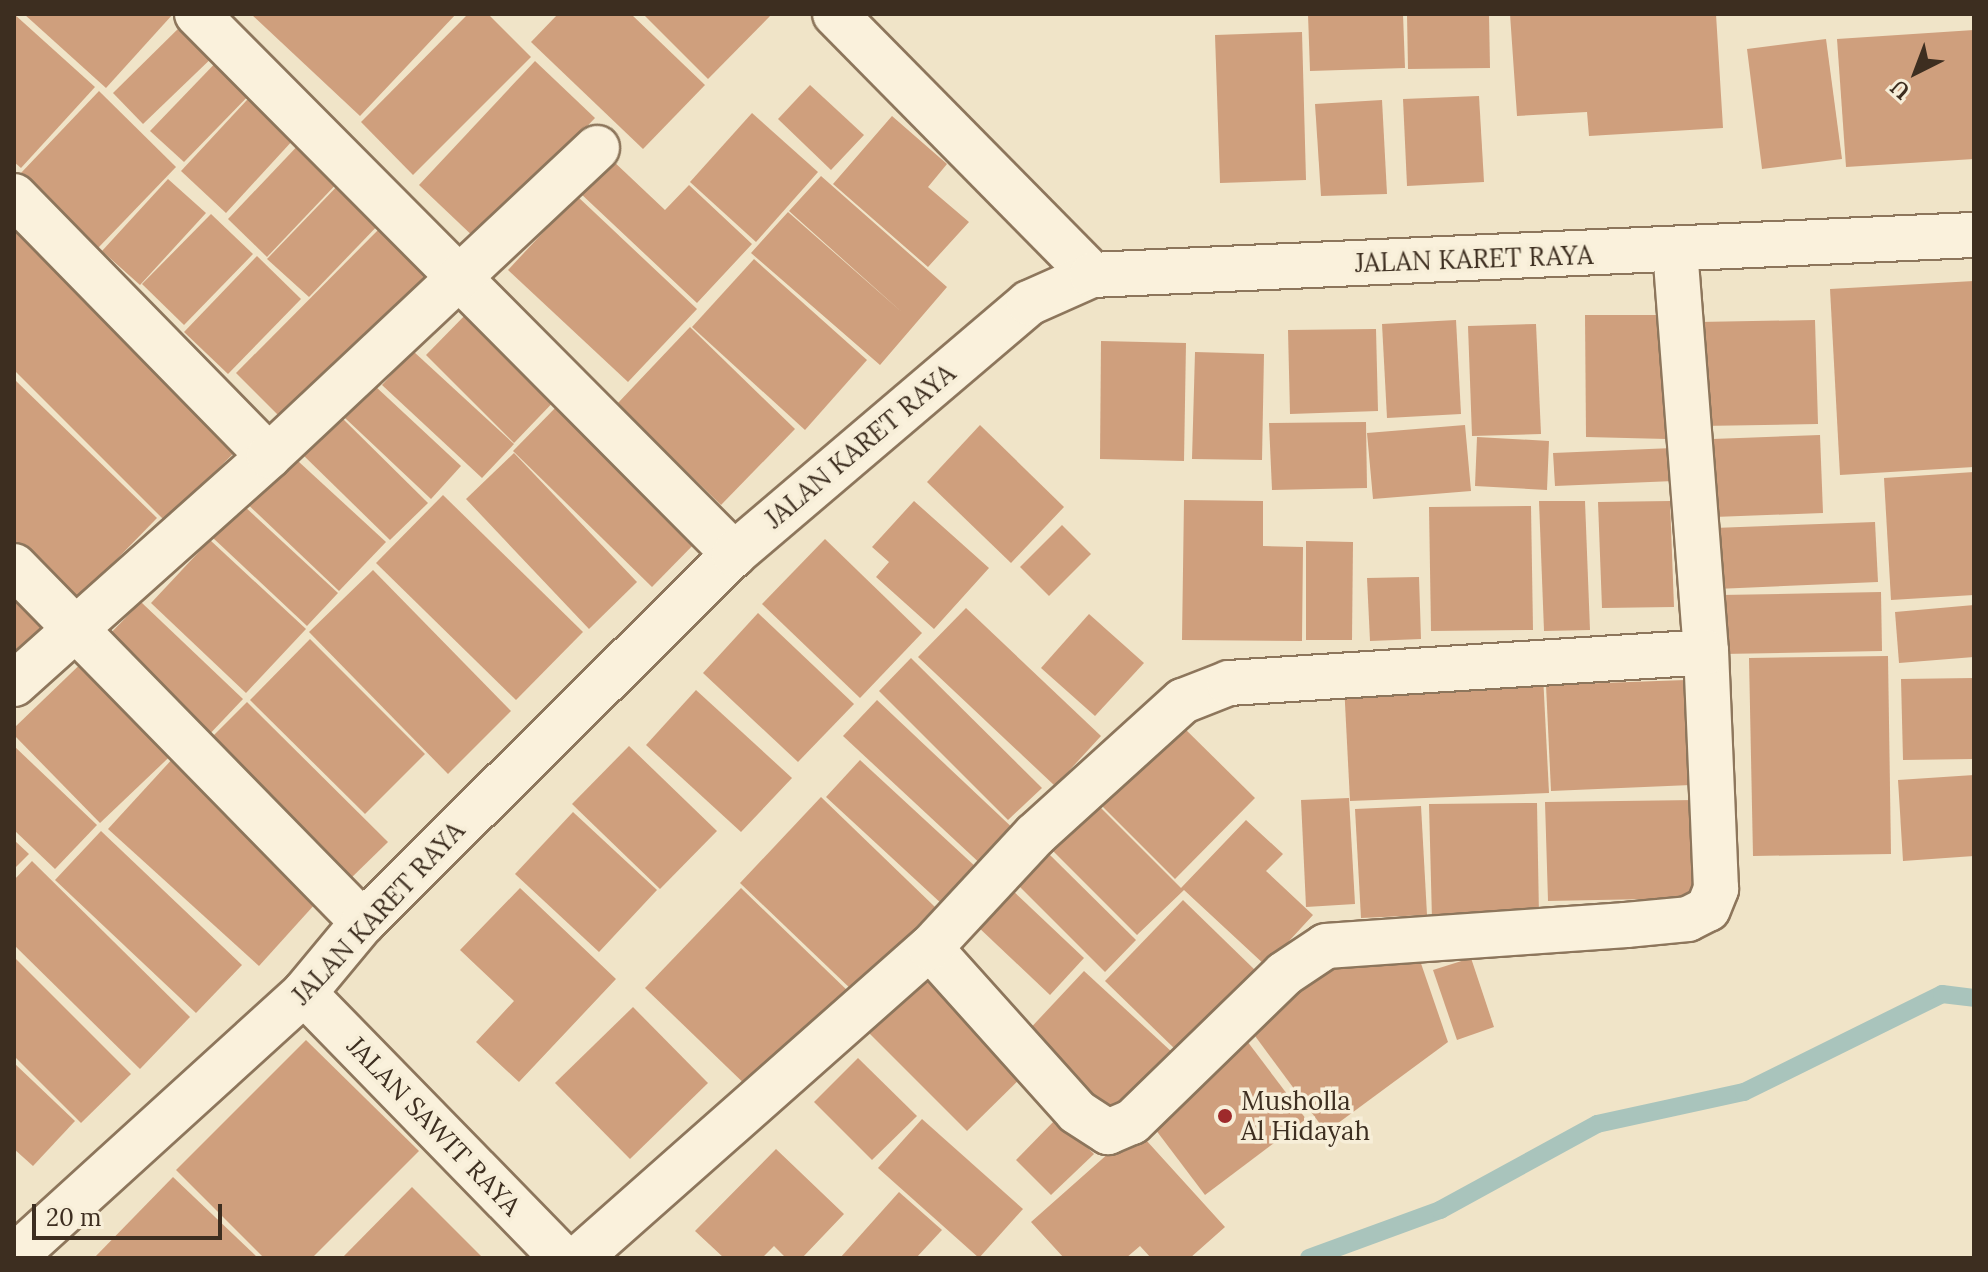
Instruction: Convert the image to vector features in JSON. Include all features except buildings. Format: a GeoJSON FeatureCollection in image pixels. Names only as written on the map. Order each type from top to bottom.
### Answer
{"type":"FeatureCollection","features":[{"type":"Feature","properties":{"kind":"street"},"geometry":{"type":"LineString","coordinates":[[197,14],[455,278],[734,554]]}},
{"type":"Feature","properties":{"kind":"street"},"geometry":{"type":"LineString","coordinates":[[835,14],[1092,275]]}},
{"type":"Feature","properties":{"kind":"street"},"geometry":{"type":"LineString","coordinates":[[14,684],[75,626],[269,456],[455,278],[597,148]]}},
{"type":"Feature","properties":{"kind":"street"},"geometry":{"type":"LineString","coordinates":[[14,196],[269,456]]}},
{"type":"Feature","properties":{"kind":"street","name":"JALAN KARET RAYA"},"geometry":{"type":"LineString","coordinates":[[14,1257],[304,993],[363,922],[734,554],[1029,303],[1092,275],[1974,235]]}},
{"type":"Feature","properties":{"kind":"street"},"geometry":{"type":"LineString","coordinates":[[930,948],[1077,1112],[1108,1132],[1132,1122],[1173,1076],[1284,974],[1326,946],[1688,919],[1708,909],[1716,889],[1706,652],[1675,250]]}},
{"type":"Feature","properties":{"kind":"street"},"geometry":{"type":"LineString","coordinates":[[14,566],[363,922]]}},
{"type":"Feature","properties":{"kind":"street"},"geometry":{"type":"LineString","coordinates":[[579,1258],[930,948],[1035,835],[1183,701],[1229,683],[1706,652]]}},
{"type":"Feature","properties":{"kind":"street","name":"JALAN SAWIT RAYA"},"geometry":{"type":"LineString","coordinates":[[304,993],[563,1258]]}},
{"type":"Feature","properties":{"kind":"waterway"},"geometry":{"type":"LineString","coordinates":[[1309,1258],[1440,1210],[1597,1124],[1744,1092],[1942,994],[1974,998]]}},
{"type":"Feature","properties":{"kind":"place","name":"Musholla Al Hidayah"},"geometry":{"type":"Point","coordinates":[1225,1116]}}]}
